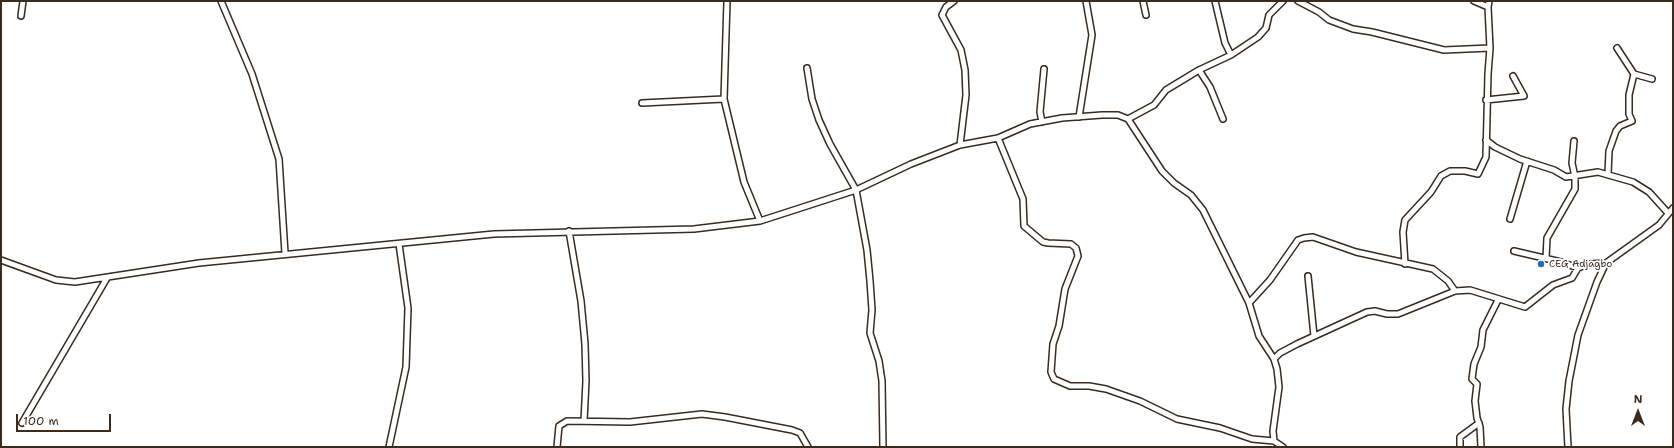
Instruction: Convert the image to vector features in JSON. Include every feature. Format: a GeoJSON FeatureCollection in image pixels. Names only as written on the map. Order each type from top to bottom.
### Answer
{"type":"FeatureCollection","features":[{"type":"Feature","properties":{"kind":"street"},"geometry":{"type":"LineString","coordinates":[[21,16],[23,1]]}},
{"type":"Feature","properties":{"kind":"street"},"geometry":{"type":"LineString","coordinates":[[221,1],[252,74],[279,159],[284,253]]}},
{"type":"Feature","properties":{"kind":"street"},"geometry":{"type":"LineString","coordinates":[[727,1],[724,99],[744,182],[760,221]]}},
{"type":"Feature","properties":{"kind":"street"},"geometry":{"type":"LineString","coordinates":[[954,1],[946,7],[942,15],[960,50],[965,70],[966,95],[960,145]]}},
{"type":"Feature","properties":{"kind":"street"},"geometry":{"type":"LineString","coordinates":[[1079,117],[1092,35],[1086,1]]}},
{"type":"Feature","properties":{"kind":"street"},"geometry":{"type":"LineString","coordinates":[[1143,1],[1146,15]]}},
{"type":"Feature","properties":{"kind":"street"},"geometry":{"type":"LineString","coordinates":[[1215,1],[1225,42],[1231,56]]}},
{"type":"Feature","properties":{"kind":"street"},"geometry":{"type":"LineString","coordinates":[[1128,119],[1154,105],[1166,90],[1199,70],[1231,56],[1258,38],[1266,28],[1269,15],[1283,1]]}},
{"type":"Feature","properties":{"kind":"street"},"geometry":{"type":"LineString","coordinates":[[1298,1],[1319,12],[1329,20],[1353,29],[1372,32],[1444,50],[1490,48]]}},
{"type":"Feature","properties":{"kind":"street"},"geometry":{"type":"LineString","coordinates":[[1405,264],[1403,232],[1405,220],[1431,192],[1442,176],[1450,172],[1465,170],[1478,174],[1486,157],[1486,100],[1490,48],[1489,4],[1474,1]]}},
{"type":"Feature","properties":{"kind":"street"},"geometry":{"type":"LineString","coordinates":[[1617,48],[1634,74],[1652,79]]}},
{"type":"Feature","properties":{"kind":"street"},"geometry":{"type":"LineString","coordinates":[[807,68],[812,99],[819,120],[830,144],[856,190],[867,250],[872,310],[870,333],[879,361],[882,381],[883,447]]}},
{"type":"Feature","properties":{"kind":"street"},"geometry":{"type":"LineString","coordinates":[[1042,122],[1040,112],[1044,69]]}},
{"type":"Feature","properties":{"kind":"street"},"geometry":{"type":"LineString","coordinates":[[1199,70],[1210,87],[1224,119]]}},
{"type":"Feature","properties":{"kind":"street"},"geometry":{"type":"LineString","coordinates":[[1608,174],[1609,151],[1616,131],[1620,126],[1632,121],[1629,114],[1629,95],[1634,74]]}},
{"type":"Feature","properties":{"kind":"street"},"geometry":{"type":"LineString","coordinates":[[1486,100],[1524,96],[1514,76]]}},
{"type":"Feature","properties":{"kind":"street"},"geometry":{"type":"LineString","coordinates":[[642,102],[724,99]]}},
{"type":"Feature","properties":{"kind":"street"},"geometry":{"type":"LineString","coordinates":[[1,260],[56,280],[75,282],[199,263],[284,253],[399,244],[494,234],[569,231],[687,230],[760,221],[856,190],[911,164],[960,145],[998,138],[1030,124],[1079,117],[1118,115],[1128,119],[1162,172],[1191,195],[1203,210],[1249,304],[1259,336],[1274,359],[1279,387],[1273,431],[1274,441]]}},
{"type":"Feature","properties":{"kind":"street"},"geometry":{"type":"LineString","coordinates":[[998,138],[1023,199],[1024,226],[1043,242],[1071,244],[1076,248],[1078,256],[1065,289],[1059,326],[1053,344],[1051,372],[1054,379],[1070,386],[1089,386],[1106,389],[1140,401],[1177,419],[1220,428],[1252,439],[1274,441],[1283,447]]}},
{"type":"Feature","properties":{"kind":"street"},"geometry":{"type":"LineString","coordinates":[[1486,140],[1495,147],[1566,177],[1575,177],[1591,173],[1608,174],[1623,178],[1641,186],[1663,205],[1668,213]]}},
{"type":"Feature","properties":{"kind":"street"},"geometry":{"type":"LineString","coordinates":[[1546,258],[1547,238],[1574,189],[1575,177],[1572,163],[1574,141]]}},
{"type":"Feature","properties":{"kind":"street"},"geometry":{"type":"LineString","coordinates":[[1510,219],[1527,161]]}},
{"type":"Feature","properties":{"kind":"street"},"geometry":{"type":"LineString","coordinates":[[1568,447],[1566,409],[1569,381],[1578,335],[1597,282],[1606,263],[1659,224],[1673,208]]}},
{"type":"Feature","properties":{"kind":"street"},"geometry":{"type":"LineString","coordinates":[[569,231],[581,301],[585,344],[586,381],[584,421]]}},
{"type":"Feature","properties":{"kind":"street"},"geometry":{"type":"LineString","coordinates":[[1249,304],[1270,280],[1292,247],[1298,240],[1304,238],[1313,238],[1356,252],[1405,264],[1433,268],[1448,281],[1455,291]]}},
{"type":"Feature","properties":{"kind":"street"},"geometry":{"type":"LineString","coordinates":[[389,447],[406,367],[408,308],[399,244]]}},
{"type":"Feature","properties":{"kind":"street"},"geometry":{"type":"LineString","coordinates":[[1514,251],[1546,258],[1578,268],[1589,264],[1606,263]]}},
{"type":"Feature","properties":{"kind":"street"},"geometry":{"type":"LineString","coordinates":[[1274,359],[1280,353],[1297,344],[1367,312],[1374,311],[1398,314],[1455,291],[1470,290],[1498,300],[1525,307],[1553,285],[1572,278],[1578,268]]}},
{"type":"Feature","properties":{"kind":"street"},"geometry":{"type":"LineString","coordinates":[[1308,276],[1314,336]]}},
{"type":"Feature","properties":{"kind":"street"},"geometry":{"type":"LineString","coordinates":[[22,423],[107,278]]}},
{"type":"Feature","properties":{"kind":"street"},"geometry":{"type":"LineString","coordinates":[[1481,447],[1475,400],[1477,384],[1472,379],[1474,364],[1481,347],[1483,330],[1498,300]]}},
{"type":"Feature","properties":{"kind":"street"},"geometry":{"type":"LineString","coordinates":[[557,447],[559,426],[562,423],[584,421],[630,422],[702,414],[792,430],[800,433],[808,447]]}},
{"type":"Feature","properties":{"kind":"street"},"geometry":{"type":"LineString","coordinates":[[1460,447],[1460,437],[1478,423]]}},
{"type":"Feature","properties":{"kind":"place","name":"CEG Adjagbo"},"geometry":{"type":"Point","coordinates":[1541,264]}}]}
